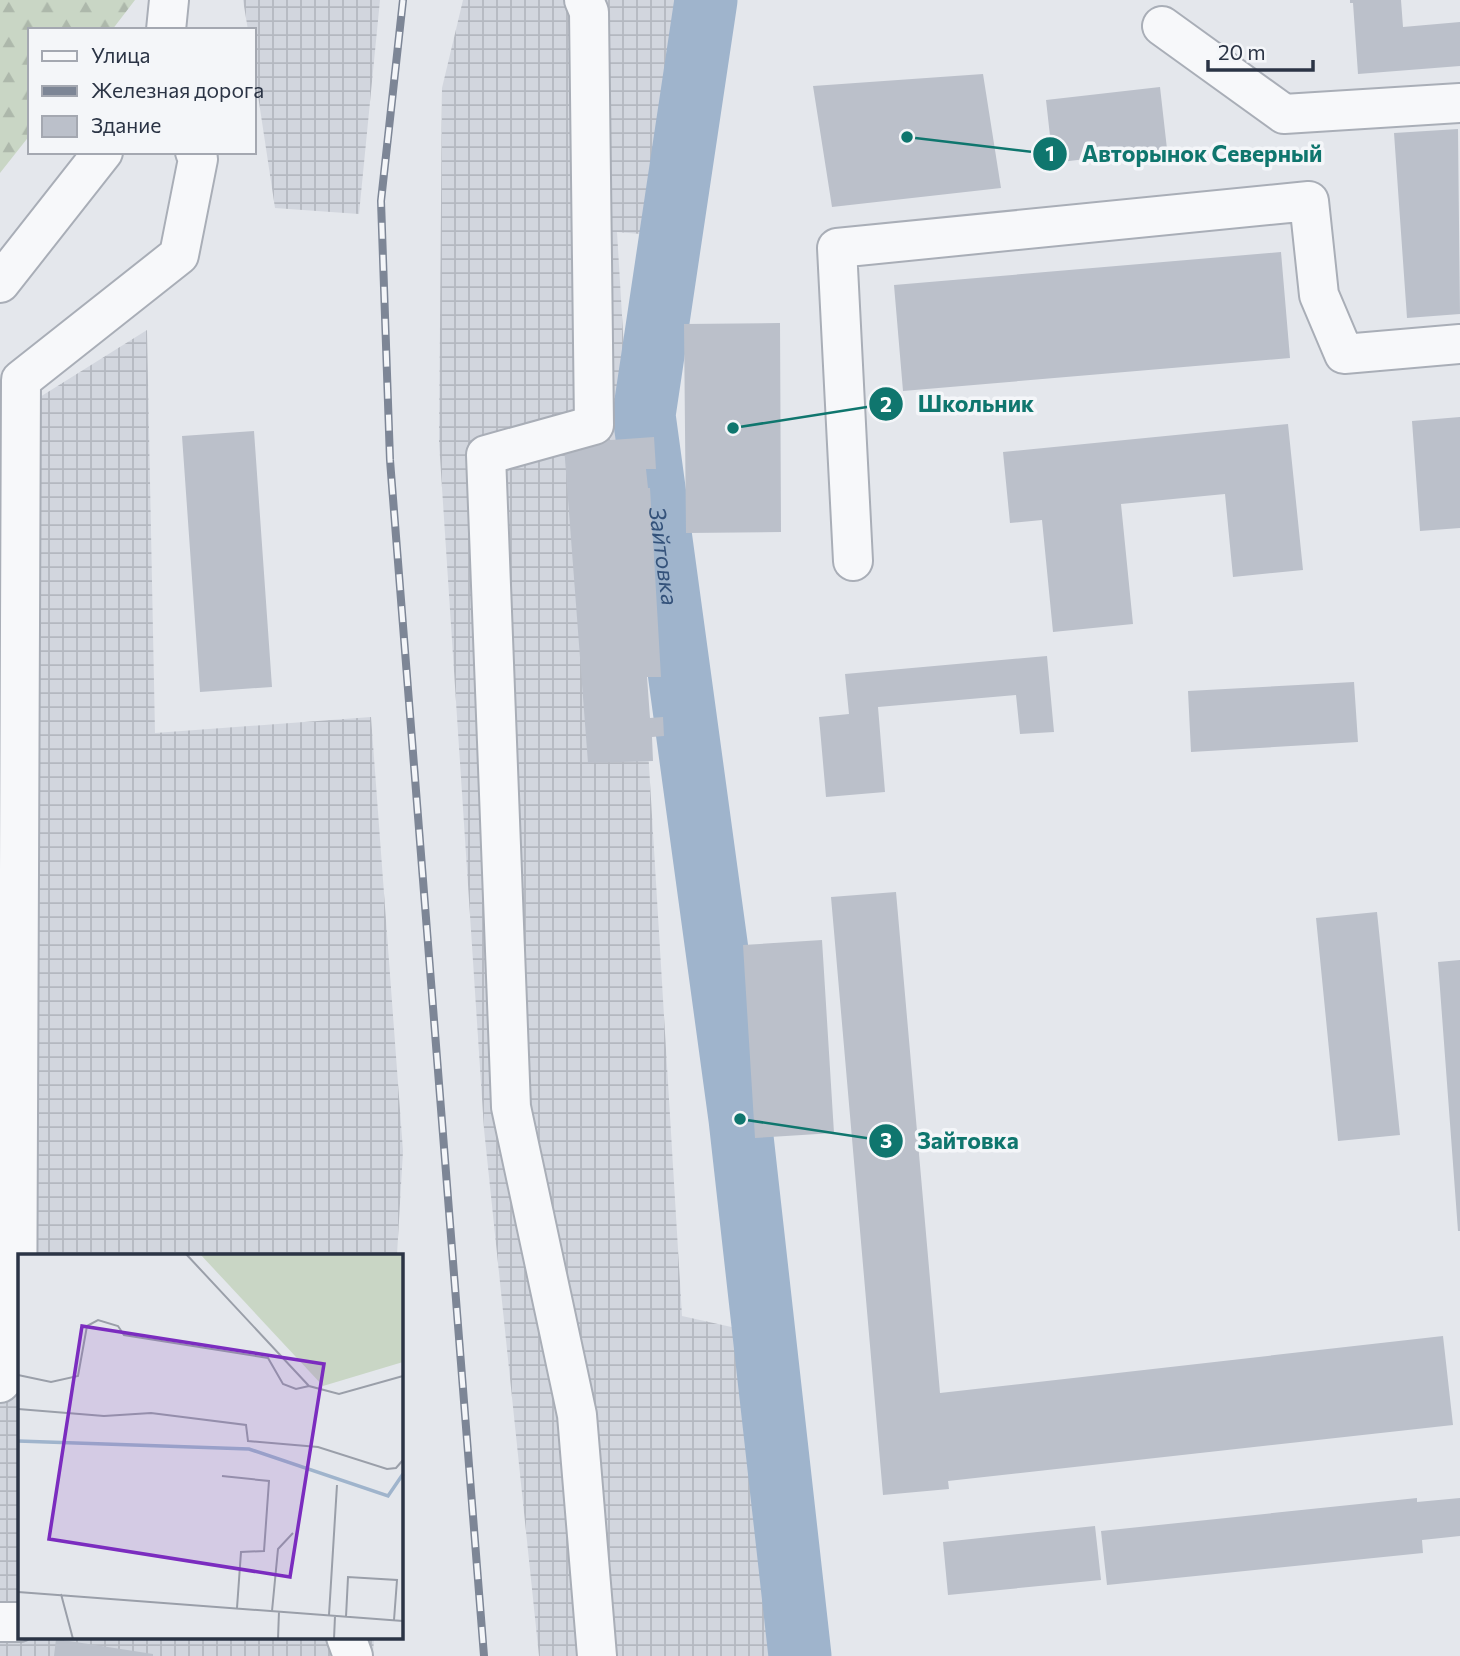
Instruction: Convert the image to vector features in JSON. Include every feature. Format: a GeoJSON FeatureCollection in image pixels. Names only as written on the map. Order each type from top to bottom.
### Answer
{"type":"FeatureCollection","features":[{"type":"Feature","properties":{"kind":"street"},"geometry":{"type":"LineString","coordinates":[[166,28],[169,0]]}},
{"type":"Feature","properties":{"kind":"street"},"geometry":{"type":"LineString","coordinates":[[584,0],[589,12],[594,425],[486,455],[511,1107],[576,1415],[597,1656]]}},
{"type":"Feature","properties":{"kind":"street"},"geometry":{"type":"LineString","coordinates":[[1162,26],[1284,114],[1460,103]]}},
{"type":"Feature","properties":{"kind":"street"},"geometry":{"type":"LineString","coordinates":[[0,283],[101,154]]}},
{"type":"Feature","properties":{"kind":"street"},"geometry":{"type":"LineString","coordinates":[[0,1383],[17,1365],[21,380],[179,255],[198,159],[196,154]]}},
{"type":"Feature","properties":{"kind":"street"},"geometry":{"type":"LineString","coordinates":[[853,561],[837,248],[1309,201],[1319,295],[1344,354],[1460,344]]}},
{"type":"Feature","properties":{"kind":"street"},"geometry":{"type":"LineString","coordinates":[[0,1622],[18,1622]]}},
{"type":"Feature","properties":{"kind":"street"},"geometry":{"type":"LineString","coordinates":[[346,1638],[353,1656]]}},
{"type":"Feature","properties":{"kind":"shaded area"},"geometry":{"type":"Polygon","coordinates":[[[243,0],[380,0],[359,214],[275,208],[256,82],[256,28],[248,28],[243,0]]]}},
{"type":"Feature","properties":{"kind":"shaded area"},"geometry":{"type":"Polygon","coordinates":[[[463,0],[681,0],[652,235],[617,232],[682,1316],[745,1330],[783,1656],[539,1656],[484,1129],[439,442],[442,88],[463,0]]]}},
{"type":"Feature","properties":{"kind":"shaded area"},"geometry":{"type":"Polygon","coordinates":[[[147,330],[155,733],[371,717],[403,1151],[397,1254],[18,1254],[18,1638],[374,1638],[373,1656],[0,1656],[0,422],[147,330]]]}},
{"type":"Feature","properties":{"kind":"green space"},"geometry":{"type":"Polygon","coordinates":[[[0,0],[135,0],[114,28],[28,28],[28,138],[0,173],[0,0]]]}},
{"type":"Feature","properties":{"kind":"building"},"geometry":{"type":"Polygon","coordinates":[[[1350,0],[1401,0],[1403,27],[1460,22],[1460,66],[1358,74],[1353,3],[1350,3],[1350,0]]]}},
{"type":"Feature","properties":{"kind":"building"},"geometry":{"type":"Polygon","coordinates":[[[983,74],[1001,188],[832,207],[813,86],[983,74]]]}},
{"type":"Feature","properties":{"kind":"building"},"geometry":{"type":"Polygon","coordinates":[[[1160,87],[1167,149],[1053,163],[1046,100],[1160,87]]]}},
{"type":"Feature","properties":{"kind":"building"},"geometry":{"type":"Polygon","coordinates":[[[1458,129],[1460,314],[1407,318],[1394,133],[1458,129]]]}},
{"type":"Feature","properties":{"kind":"building"},"geometry":{"type":"Polygon","coordinates":[[[1281,252],[1290,358],[903,391],[894,285],[1281,252]]]}},
{"type":"Feature","properties":{"kind":"building"},"geometry":{"type":"Polygon","coordinates":[[[780,323],[781,532],[686,533],[684,324],[780,323]]]}},
{"type":"Feature","properties":{"kind":"building"},"geometry":{"type":"Polygon","coordinates":[[[1460,417],[1460,528],[1420,531],[1412,421],[1460,417]]]}},
{"type":"Feature","properties":{"kind":"building"},"geometry":{"type":"Polygon","coordinates":[[[1288,424],[1303,570],[1233,577],[1225,494],[1121,504],[1133,624],[1053,632],[1042,520],[1010,523],[1003,452],[1288,424]]]}},
{"type":"Feature","properties":{"kind":"building"},"geometry":{"type":"Polygon","coordinates":[[[254,431],[272,687],[200,692],[182,436],[254,431]]]}},
{"type":"Feature","properties":{"kind":"building"},"geometry":{"type":"Polygon","coordinates":[[[654,437],[656,469],[646,469],[650,488],[661,677],[647,677],[650,718],[663,717],[664,736],[652,737],[653,761],[588,763],[564,446],[597,445],[597,441],[654,437]]]}},
{"type":"Feature","properties":{"kind":"building"},"geometry":{"type":"Polygon","coordinates":[[[1047,656],[1054,732],[1020,734],[1016,695],[878,707],[885,792],[826,797],[819,717],[849,714],[845,674],[1047,656]]]}},
{"type":"Feature","properties":{"kind":"building"},"geometry":{"type":"Polygon","coordinates":[[[1354,682],[1358,742],[1191,752],[1188,691],[1354,682]]]}},
{"type":"Feature","properties":{"kind":"building"},"geometry":{"type":"Polygon","coordinates":[[[896,892],[940,1393],[1443,1336],[1453,1425],[948,1481],[949,1489],[883,1495],[831,897],[896,892]]]}},
{"type":"Feature","properties":{"kind":"building"},"geometry":{"type":"Polygon","coordinates":[[[1377,912],[1400,1135],[1338,1141],[1316,918],[1377,912]]]}},
{"type":"Feature","properties":{"kind":"building"},"geometry":{"type":"Polygon","coordinates":[[[822,940],[834,1133],[755,1138],[743,945],[822,940]]]}},
{"type":"Feature","properties":{"kind":"building"},"geometry":{"type":"Polygon","coordinates":[[[1460,960],[1460,1231],[1458,1231],[1438,962],[1460,960]]]}},
{"type":"Feature","properties":{"kind":"building"},"geometry":{"type":"Polygon","coordinates":[[[1417,1498],[1417,1502],[1460,1498],[1460,1536],[1422,1540],[1423,1553],[1107,1585],[1101,1531],[1417,1498]]]}},
{"type":"Feature","properties":{"kind":"building"},"geometry":{"type":"Polygon","coordinates":[[[1095,1526],[1101,1580],[948,1595],[943,1542],[1095,1526]]]}},
{"type":"Feature","properties":{"kind":"building"},"geometry":{"type":"Polygon","coordinates":[[[56,1639],[153,1654],[153,1656],[54,1656],[56,1639]]]}},
{"type":"Feature","properties":{"kind":"waterway","name":"Зайтовка"},"geometry":{"type":"LineString","coordinates":[[706,0],[644,415],[740,1119],[800,1656]]}},
{"type":"Feature","properties":{"kind":"railway"},"geometry":{"type":"LineString","coordinates":[[403,0],[381,201],[390,460],[484,1656]]}},
{"type":"Feature","properties":{"kind":"place","name":"Авторынок Северный"},"geometry":{"type":"Point","coordinates":[907,137]}},
{"type":"Feature","properties":{"kind":"place","name":"Школьник"},"geometry":{"type":"Point","coordinates":[733,428]}},
{"type":"Feature","properties":{"kind":"place","name":"Зайтовка"},"geometry":{"type":"Point","coordinates":[740,1119]}}]}
